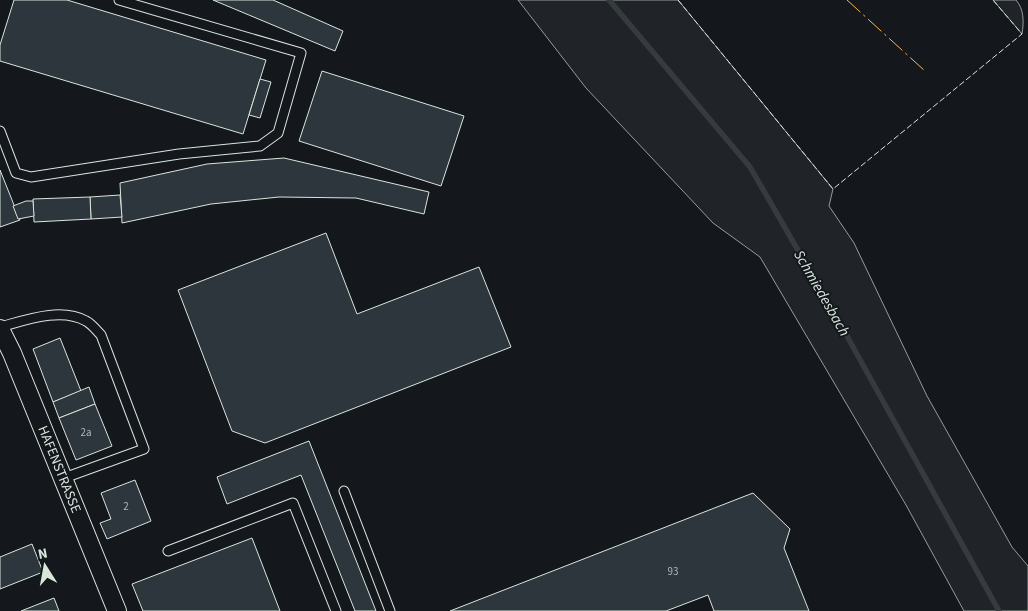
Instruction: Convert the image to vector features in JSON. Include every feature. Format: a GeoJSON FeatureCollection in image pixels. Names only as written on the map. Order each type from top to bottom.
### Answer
{"type":"FeatureCollection","features":[{"type":"Feature","properties":{"kind":"street","name":"HAFENSTRASSE"},"geometry":{"type":"LineString","coordinates":[[0,328],[64,478],[117,611]]}},
{"type":"Feature","properties":{"kind":"lane"},"geometry":{"type":"LineString","coordinates":[[0,131],[16,173],[31,177],[179,154],[260,146],[278,133],[301,53],[119,0]]}},
{"type":"Feature","properties":{"kind":"lane"},"geometry":{"type":"LineString","coordinates":[[0,328],[51,316],[72,316],[88,321],[101,334],[144,448],[64,478]]}},
{"type":"Feature","properties":{"kind":"lane"},"geometry":{"type":"LineString","coordinates":[[344,491],[390,611]]}},
{"type":"Feature","properties":{"kind":"lane"},"geometry":{"type":"LineString","coordinates":[[168,551],[293,503],[336,611]]}},
{"type":"Feature","properties":{"kind":"shaded area"},"geometry":{"type":"Polygon","coordinates":[[[518,0],[678,0],[833,189],[829,206],[854,243],[927,396],[1012,547],[1028,566],[1028,611],[964,611],[906,505],[760,257],[713,223],[586,88],[518,0]]]}},
{"type":"Feature","properties":{"kind":"shaded area"},"geometry":{"type":"Polygon","coordinates":[[[993,0],[1016,0],[1021,7],[1023,16],[1022,34],[993,0]]]}},
{"type":"Feature","properties":{"kind":"building"},"geometry":{"type":"Polygon","coordinates":[[[14,0],[67,0],[266,60],[243,134],[0,61],[0,45],[14,0]]]}},
{"type":"Feature","properties":{"kind":"building"},"geometry":{"type":"Polygon","coordinates":[[[213,0],[273,0],[343,31],[335,51],[213,0]]]}},
{"type":"Feature","properties":{"kind":"building"},"geometry":{"type":"Polygon","coordinates":[[[322,71],[464,116],[441,186],[299,141],[322,71]]]}},
{"type":"Feature","properties":{"kind":"building"},"geometry":{"type":"Polygon","coordinates":[[[260,79],[271,82],[260,118],[249,115],[260,79]]]}},
{"type":"Feature","properties":{"kind":"building"},"geometry":{"type":"Polygon","coordinates":[[[284,158],[429,192],[424,214],[356,198],[279,197],[211,204],[122,223],[120,183],[207,164],[284,158]]]}},
{"type":"Feature","properties":{"kind":"building"},"geometry":{"type":"Polygon","coordinates":[[[0,170],[20,220],[0,227],[0,170]]]}},
{"type":"Feature","properties":{"kind":"building"},"geometry":{"type":"Polygon","coordinates":[[[120,195],[122,217],[91,219],[90,197],[120,195]]]}},
{"type":"Feature","properties":{"kind":"building"},"geometry":{"type":"Polygon","coordinates":[[[90,197],[91,219],[34,222],[33,199],[90,197]]]}},
{"type":"Feature","properties":{"kind":"building"},"geometry":{"type":"Polygon","coordinates":[[[26,201],[33,201],[34,216],[18,219],[13,206],[26,201]]]}},
{"type":"Feature","properties":{"kind":"building"},"geometry":{"type":"Polygon","coordinates":[[[326,233],[357,314],[479,267],[511,347],[265,443],[232,431],[178,290],[326,233]]]}},
{"type":"Feature","properties":{"kind":"building"},"geometry":{"type":"Polygon","coordinates":[[[60,338],[81,391],[53,402],[33,349],[60,338]]]}},
{"type":"Feature","properties":{"kind":"building"},"geometry":{"type":"Polygon","coordinates":[[[89,387],[95,404],[59,418],[53,402],[89,387]]]}},
{"type":"Feature","properties":{"kind":"building"},"geometry":{"type":"Polygon","coordinates":[[[95,404],[112,446],[76,460],[59,418],[95,404]]]}},
{"type":"Feature","properties":{"kind":"building"},"geometry":{"type":"Polygon","coordinates":[[[309,441],[376,611],[355,611],[301,475],[227,504],[217,477],[309,441]]]}},
{"type":"Feature","properties":{"kind":"building"},"geometry":{"type":"Polygon","coordinates":[[[135,480],[151,521],[107,539],[100,523],[111,519],[101,493],[135,480]]]}},
{"type":"Feature","properties":{"kind":"building"},"geometry":{"type":"Polygon","coordinates":[[[753,493],[790,529],[784,548],[809,611],[714,611],[708,595],[666,611],[450,611],[753,493]]]}},
{"type":"Feature","properties":{"kind":"building"},"geometry":{"type":"Polygon","coordinates":[[[252,538],[280,611],[143,611],[132,584],[252,538]]]}},
{"type":"Feature","properties":{"kind":"building"},"geometry":{"type":"Polygon","coordinates":[[[32,544],[43,572],[0,589],[0,557],[32,544]]]}},
{"type":"Feature","properties":{"kind":"building"},"geometry":{"type":"Polygon","coordinates":[[[54,598],[59,611],[21,611],[54,598]]]}},
{"type":"Feature","properties":{"kind":"waterway","name":"Schmiedesbach"},"geometry":{"type":"LineString","coordinates":[[609,0],[750,167],[837,318],[999,611]]}},
{"type":"Feature","properties":{"kind":"fence"},"geometry":{"type":"LineString","coordinates":[[678,0],[833,189],[1022,34],[993,0]]}},
{"type":"Feature","properties":{"kind":"power"},"geometry":{"type":"LineString","coordinates":[[847,0],[925,71]]}}]}
